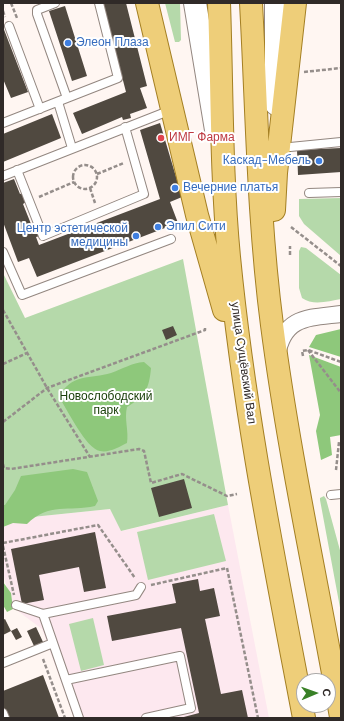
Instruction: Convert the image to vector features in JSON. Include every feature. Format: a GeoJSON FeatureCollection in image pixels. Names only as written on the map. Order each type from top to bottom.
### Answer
{"type":"FeatureCollection","features":[{"type":"Feature","properties":{"kind":"main road"},"geometry":{"type":"LineString","coordinates":[[147,3],[197,215],[244,383]]}},
{"type":"Feature","properties":{"kind":"main road","name":"улица Сущёвский Вал"},"geometry":{"type":"LineString","coordinates":[[219,3],[229,255],[244,383],[267,520],[304,718]]}},
{"type":"Feature","properties":{"kind":"main road"},"geometry":{"type":"LineString","coordinates":[[251,3],[262,226],[272,325],[277,363],[341,717]]}},
{"type":"Feature","properties":{"kind":"main road"},"geometry":{"type":"LineString","coordinates":[[272,325],[271,276],[276,173],[295,3]]}},
{"type":"Feature","properties":{"kind":"street"},"geometry":{"type":"LineString","coordinates":[[195,3],[225,182]]}},
{"type":"Feature","properties":{"kind":"street"},"geometry":{"type":"LineString","coordinates":[[276,3],[276,173]]}},
{"type":"Feature","properties":{"kind":"street"},"geometry":{"type":"LineString","coordinates":[[277,363],[277,355],[281,340],[292,324],[307,319],[341,314]]}},
{"type":"Feature","properties":{"kind":"lane"},"geometry":{"type":"LineString","coordinates":[[55,3],[40,8],[37,10],[37,14],[67,98]]}},
{"type":"Feature","properties":{"kind":"lane"},"geometry":{"type":"LineString","coordinates":[[3,123],[118,78],[99,3]]}},
{"type":"Feature","properties":{"kind":"lane"},"geometry":{"type":"LineString","coordinates":[[9,26],[40,109]]}},
{"type":"Feature","properties":{"kind":"lane"},"geometry":{"type":"LineString","coordinates":[[58,102],[72,148]]}},
{"type":"Feature","properties":{"kind":"lane"},"geometry":{"type":"LineString","coordinates":[[3,176],[172,109]]}},
{"type":"Feature","properties":{"kind":"lane"},"geometry":{"type":"LineString","coordinates":[[17,170],[43,236],[144,194],[125,127]]}},
{"type":"Feature","properties":{"kind":"lane"},"geometry":{"type":"LineString","coordinates":[[279,148],[341,142]]}},
{"type":"Feature","properties":{"kind":"lane"},"geometry":{"type":"LineString","coordinates":[[309,193],[341,192]]}},
{"type":"Feature","properties":{"kind":"lane"},"geometry":{"type":"LineString","coordinates":[[3,252],[22,295],[171,239]]}},
{"type":"Feature","properties":{"kind":"lane"},"geometry":{"type":"LineString","coordinates":[[331,495],[341,494]]}},
{"type":"Feature","properties":{"kind":"lane"},"geometry":{"type":"LineString","coordinates":[[16,605],[43,614],[136,594],[141,587]]}},
{"type":"Feature","properties":{"kind":"lane"},"geometry":{"type":"LineString","coordinates":[[43,614],[79,718]]}},
{"type":"Feature","properties":{"kind":"lane"},"geometry":{"type":"LineString","coordinates":[[3,664],[53,643]]}},
{"type":"Feature","properties":{"kind":"lane"},"geometry":{"type":"LineString","coordinates":[[66,680],[180,656],[192,708],[146,718]]}},
{"type":"Feature","properties":{"kind":"lane"},"geometry":{"type":"LineString","coordinates":[[3,713],[5,718]]}},
{"type":"Feature","properties":{"kind":"path"},"geometry":{"type":"LineString","coordinates":[[303,72],[341,68]]}},
{"type":"Feature","properties":{"kind":"path"},"geometry":{"type":"LineString","coordinates":[[96,174],[134,160]]}},
{"type":"Feature","properties":{"kind":"path"},"geometry":{"type":"LineString","coordinates":[[80,166],[90,166],[96,174],[96,182],[90,188],[80,189],[74,182],[73,176],[75,170],[80,166]]}},
{"type":"Feature","properties":{"kind":"path"},"geometry":{"type":"LineString","coordinates":[[29,201],[74,182]]}},
{"type":"Feature","properties":{"kind":"path"},"geometry":{"type":"LineString","coordinates":[[90,188],[99,213]]}},
{"type":"Feature","properties":{"kind":"path"},"geometry":{"type":"LineString","coordinates":[[291,227],[341,266]]}},
{"type":"Feature","properties":{"kind":"path"},"geometry":{"type":"LineString","coordinates":[[290,246],[290,255]]}},
{"type":"Feature","properties":{"kind":"path"},"geometry":{"type":"LineString","coordinates":[[3,310],[47,388],[90,458]]}},
{"type":"Feature","properties":{"kind":"path"},"geometry":{"type":"LineString","coordinates":[[3,422],[47,388],[205,330],[205,327]]}},
{"type":"Feature","properties":{"kind":"path"},"geometry":{"type":"LineString","coordinates":[[308,350],[341,393]]}},
{"type":"Feature","properties":{"kind":"path"},"geometry":{"type":"LineString","coordinates":[[303,356],[302,351],[308,350],[341,362]]}},
{"type":"Feature","properties":{"kind":"path"},"geometry":{"type":"LineString","coordinates":[[3,364],[27,353]]}},
{"type":"Feature","properties":{"kind":"path"},"geometry":{"type":"LineString","coordinates":[[336,470],[339,442],[341,442]]}},
{"type":"Feature","properties":{"kind":"path"},"geometry":{"type":"LineString","coordinates":[[3,464],[4,468],[11,469],[90,458],[139,449],[144,451],[151,483],[182,474],[227,496],[237,494]]}},
{"type":"Feature","properties":{"kind":"path"},"geometry":{"type":"LineString","coordinates":[[16,605],[3,544],[98,524],[141,587],[227,568],[258,718]]}},
{"type":"Feature","properties":{"kind":"path"},"geometry":{"type":"LineString","coordinates":[[39,649],[65,718]]}},
{"type":"Feature","properties":{"kind":"shaded area"},"geometry":{"type":"Polygon","coordinates":[[[228,505],[269,718],[74,718],[42,629],[11,606],[3,572],[3,520],[110,509],[122,531],[228,505]]]}},
{"type":"Feature","properties":{"kind":"green space"},"geometry":{"type":"Polygon","coordinates":[[[165,3],[180,3],[181,40],[179,42],[175,42],[165,3]]]}},
{"type":"Feature","properties":{"kind":"green space"},"geometry":{"type":"Polygon","coordinates":[[[341,198],[341,256],[304,224],[299,216],[299,199],[341,198]]]}},
{"type":"Feature","properties":{"kind":"green space"},"geometry":{"type":"Polygon","coordinates":[[[301,247],[306,248],[341,275],[341,299],[326,302],[311,302],[302,298],[299,288],[299,251],[301,247]]]}},
{"type":"Feature","properties":{"kind":"green space","name":"Новослободский парк"},"geometry":{"type":"Polygon","coordinates":[[[183,259],[228,505],[121,531],[110,509],[3,520],[3,273],[25,318],[183,259]]]}},
{"type":"Feature","properties":{"kind":"green space"},"geometry":{"type":"Polygon","coordinates":[[[341,329],[341,357],[309,347],[316,335],[341,329]]]}},
{"type":"Feature","properties":{"kind":"green space"},"geometry":{"type":"Polygon","coordinates":[[[309,355],[341,367],[341,435],[330,437],[332,455],[321,460],[316,431],[320,415],[309,355]]]}},
{"type":"Feature","properties":{"kind":"green space"},"geometry":{"type":"Polygon","coordinates":[[[144,362],[151,368],[149,382],[142,396],[127,407],[127,443],[107,451],[95,449],[77,428],[59,397],[64,389],[75,380],[104,375],[144,362]]]}},
{"type":"Feature","properties":{"kind":"green space"},"geometry":{"type":"Polygon","coordinates":[[[73,469],[87,472],[98,501],[95,506],[51,510],[35,517],[27,524],[13,523],[3,527],[3,505],[5,505],[15,490],[21,476],[73,469]]]}},
{"type":"Feature","properties":{"kind":"green space"},"geometry":{"type":"Polygon","coordinates":[[[324,496],[341,554],[341,613],[320,500],[320,498],[324,496]]]}},
{"type":"Feature","properties":{"kind":"green space"},"geometry":{"type":"Polygon","coordinates":[[[214,514],[226,561],[148,580],[137,532],[214,514]]]}},
{"type":"Feature","properties":{"kind":"green space"},"geometry":{"type":"Polygon","coordinates":[[[3,582],[11,593],[13,609],[7,612],[3,605],[3,582]]]}},
{"type":"Feature","properties":{"kind":"green space"},"geometry":{"type":"Polygon","coordinates":[[[93,618],[104,665],[81,671],[69,624],[93,618]]]}},
{"type":"Feature","properties":{"kind":"building"},"geometry":{"type":"Polygon","coordinates":[[[103,3],[126,3],[147,86],[140,88],[147,108],[130,114],[131,118],[123,120],[122,117],[82,134],[73,113],[126,92],[103,3]]]}},
{"type":"Feature","properties":{"kind":"building","name":"Элеон Плаза"},"geometry":{"type":"Polygon","coordinates":[[[65,6],[87,76],[72,81],[49,11],[65,6]]]}},
{"type":"Feature","properties":{"kind":"building"},"geometry":{"type":"Polygon","coordinates":[[[3,27],[28,92],[11,98],[3,79],[3,27]]]}},
{"type":"Feature","properties":{"kind":"building"},"geometry":{"type":"Polygon","coordinates":[[[52,114],[61,138],[3,162],[3,134],[52,114]]]}},
{"type":"Feature","properties":{"kind":"building"},"geometry":{"type":"Polygon","coordinates":[[[160,123],[182,197],[170,202],[178,223],[37,277],[29,258],[18,262],[3,222],[3,183],[14,179],[20,194],[23,193],[26,202],[23,204],[33,229],[36,227],[40,236],[36,237],[39,245],[160,199],[140,130],[160,123]]]}},
{"type":"Feature","properties":{"kind":"building","name":"Каскад-Мебель"},"geometry":{"type":"Polygon","coordinates":[[[341,148],[341,172],[298,175],[297,150],[341,148]]]}},
{"type":"Feature","properties":{"kind":"building"},"geometry":{"type":"Polygon","coordinates":[[[173,326],[177,335],[166,340],[162,330],[173,326]]]}},
{"type":"Feature","properties":{"kind":"building"},"geometry":{"type":"Polygon","coordinates":[[[184,479],[192,508],[159,517],[151,488],[184,479]]]}},
{"type":"Feature","properties":{"kind":"building"},"geometry":{"type":"Polygon","coordinates":[[[95,532],[106,588],[84,592],[79,567],[39,575],[44,600],[22,604],[11,549],[95,532]]]}},
{"type":"Feature","properties":{"kind":"building"},"geometry":{"type":"Polygon","coordinates":[[[198,579],[200,591],[214,588],[220,616],[205,619],[221,694],[242,690],[248,718],[180,718],[199,713],[181,628],[112,641],[107,616],[176,603],[172,584],[198,579]]]}},
{"type":"Feature","properties":{"kind":"building"},"geometry":{"type":"Polygon","coordinates":[[[5,619],[11,631],[3,635],[3,620],[5,619]]]}},
{"type":"Feature","properties":{"kind":"building"},"geometry":{"type":"Polygon","coordinates":[[[36,627],[43,642],[34,646],[27,631],[36,627]]]}},
{"type":"Feature","properties":{"kind":"building"},"geometry":{"type":"Polygon","coordinates":[[[17,628],[22,637],[16,640],[11,631],[17,628]]]}},
{"type":"Feature","properties":{"kind":"building"},"geometry":{"type":"Polygon","coordinates":[[[43,675],[59,718],[8,718],[3,705],[3,691],[43,675]]]}},
{"type":"Feature","properties":{"kind":"place","name":"Элеон Плаза"},"geometry":{"type":"Point","coordinates":[68,43]}},
{"type":"Feature","properties":{"kind":"place","name":"ИМГ Фарма"},"geometry":{"type":"Point","coordinates":[161,138]}},
{"type":"Feature","properties":{"kind":"place","name":"Каскад-Мебель"},"geometry":{"type":"Point","coordinates":[319,161]}},
{"type":"Feature","properties":{"kind":"place","name":"Вечерние платья"},"geometry":{"type":"Point","coordinates":[175,188]}},
{"type":"Feature","properties":{"kind":"place","name":"Эпил Сити"},"geometry":{"type":"Point","coordinates":[158,227]}},
{"type":"Feature","properties":{"kind":"place","name":"Центр эстетической медицины"},"geometry":{"type":"Point","coordinates":[136,236]}}]}
